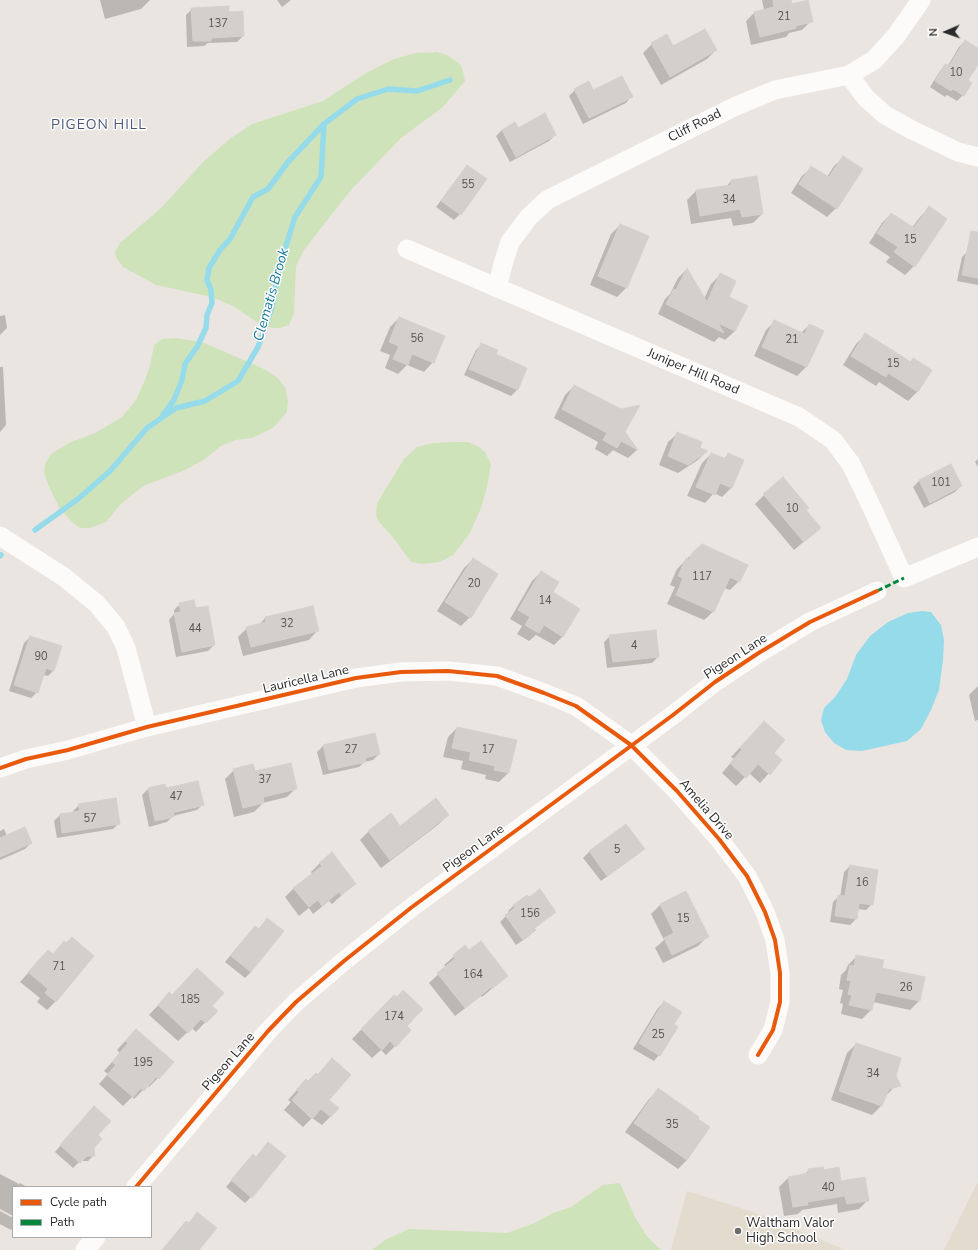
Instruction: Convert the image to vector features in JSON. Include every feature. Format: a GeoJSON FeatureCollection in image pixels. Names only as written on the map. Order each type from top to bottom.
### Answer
{"type":"FeatureCollection","features":[{"type":"Feature","properties":{"kind":"street","name":"Cliff Road"},"geometry":{"type":"LineString","coordinates":[[498,288],[503,264],[510,242],[528,218],[547,200],[736,106],[774,90],[849,75],[874,60],[896,36],[921,0]]}},
{"type":"Feature","properties":{"kind":"street"},"geometry":{"type":"LineString","coordinates":[[849,75],[866,98],[885,115],[958,152],[978,158]]}},
{"type":"Feature","properties":{"kind":"street","name":"Juniper Hill Road"},"geometry":{"type":"LineString","coordinates":[[407,249],[799,417],[833,440],[851,464],[904,578],[978,547]]}},
{"type":"Feature","properties":{"kind":"street"},"geometry":{"type":"LineString","coordinates":[[0,536],[64,577],[97,604],[116,627],[126,648],[147,727]]}},
{"type":"Feature","properties":{"kind":"street","name":"Pigeon Lane"},"geometry":{"type":"LineString","coordinates":[[137,1186],[268,1031],[296,1002],[412,906],[673,715],[715,682],[757,654],[810,622],[877,591]]}},
{"type":"Feature","properties":{"kind":"street","name":"Lauricella Lane"},"geometry":{"type":"LineString","coordinates":[[0,768],[26,759],[68,750],[147,727],[356,678],[401,672],[448,671],[497,676],[576,706],[631,745]]}},
{"type":"Feature","properties":{"kind":"street","name":"Amelia Drive"},"geometry":{"type":"LineString","coordinates":[[631,745],[677,791],[720,839],[747,876],[765,912],[775,940],[780,973],[780,1002],[772,1030],[758,1055]]}},
{"type":"Feature","properties":{"kind":"street"},"geometry":{"type":"LineString","coordinates":[[85,1250],[95,1238]]}},
{"type":"Feature","properties":{"kind":"shaded area"},"geometry":{"type":"Polygon","coordinates":[[[978,1181],[978,1250],[944,1250],[978,1181]]]}},
{"type":"Feature","properties":{"kind":"shaded area","name":"Waltham Valor High School"},"geometry":{"type":"Polygon","coordinates":[[[687,1191],[753,1212],[846,1250],[671,1250],[687,1191]]]}},
{"type":"Feature","properties":{"kind":"green space"},"geometry":{"type":"Polygon","coordinates":[[[437,52],[447,55],[460,64],[465,81],[443,107],[401,138],[350,191],[304,250],[296,266],[294,313],[289,325],[280,328],[273,328],[261,325],[233,306],[212,297],[156,285],[123,267],[117,259],[115,252],[120,243],[160,209],[204,161],[231,138],[252,124],[323,101],[366,73],[394,59],[416,53],[437,52]]]}},
{"type":"Feature","properties":{"kind":"green space"},"geometry":{"type":"Polygon","coordinates":[[[176,338],[202,342],[262,368],[277,377],[285,387],[288,400],[287,412],[273,428],[252,438],[236,440],[221,446],[202,461],[183,471],[143,486],[121,504],[106,522],[90,528],[80,528],[60,509],[44,473],[45,464],[51,454],[69,443],[95,433],[122,417],[136,400],[145,380],[150,366],[154,345],[162,339],[176,338]]]}},
{"type":"Feature","properties":{"kind":"green space"},"geometry":{"type":"Polygon","coordinates":[[[468,442],[479,447],[485,452],[491,464],[481,508],[470,533],[453,555],[440,562],[422,564],[411,562],[391,535],[379,522],[376,515],[377,503],[404,459],[417,447],[433,443],[468,442]]]}},
{"type":"Feature","properties":{"kind":"green space"},"geometry":{"type":"Polygon","coordinates":[[[620,1183],[635,1217],[646,1235],[661,1250],[372,1250],[385,1240],[409,1229],[507,1233],[535,1223],[553,1213],[571,1207],[603,1185],[620,1183]]]}},
{"type":"Feature","properties":{"kind":"water"},"geometry":{"type":"Polygon","coordinates":[[[922,611],[931,612],[941,625],[944,640],[939,690],[921,729],[907,741],[862,751],[846,750],[834,743],[825,732],[821,720],[824,708],[835,697],[847,679],[856,655],[870,636],[888,622],[908,613],[922,611]]]}},
{"type":"Feature","properties":{"kind":"building"},"geometry":{"type":"Polygon","coordinates":[[[773,0],[791,0],[792,4],[808,0],[813,22],[760,37],[754,12],[774,7],[773,0]]]}},
{"type":"Feature","properties":{"kind":"building"},"geometry":{"type":"Polygon","coordinates":[[[229,6],[229,12],[243,11],[244,36],[211,38],[211,41],[193,41],[191,8],[229,6]]]}},
{"type":"Feature","properties":{"kind":"building"},"geometry":{"type":"Polygon","coordinates":[[[705,29],[717,50],[670,77],[651,43],[667,34],[673,46],[705,29]]]}},
{"type":"Feature","properties":{"kind":"building"},"geometry":{"type":"Polygon","coordinates":[[[965,40],[978,48],[978,65],[968,80],[972,83],[964,96],[953,89],[951,91],[935,81],[945,64],[949,66],[965,40]]]}},
{"type":"Feature","properties":{"kind":"building"},"geometry":{"type":"Polygon","coordinates":[[[622,76],[633,97],[589,118],[574,89],[589,81],[593,90],[622,76]]]}},
{"type":"Feature","properties":{"kind":"building"},"geometry":{"type":"Polygon","coordinates":[[[545,113],[556,135],[516,157],[502,130],[515,122],[518,128],[545,113]]]}},
{"type":"Feature","properties":{"kind":"building"},"geometry":{"type":"Polygon","coordinates":[[[843,156],[863,169],[837,209],[799,184],[811,166],[829,177],[843,156]]]}},
{"type":"Feature","properties":{"kind":"building"},"geometry":{"type":"Polygon","coordinates":[[[467,165],[487,179],[461,215],[441,201],[467,165]]]}},
{"type":"Feature","properties":{"kind":"building"},"geometry":{"type":"Polygon","coordinates":[[[757,176],[763,214],[742,217],[740,209],[700,216],[696,190],[731,185],[731,180],[757,176]]]}},
{"type":"Feature","properties":{"kind":"building"},"geometry":{"type":"Polygon","coordinates":[[[929,206],[947,219],[915,267],[894,252],[898,247],[877,233],[891,213],[914,228],[929,206]]]}},
{"type":"Feature","properties":{"kind":"building"},"geometry":{"type":"Polygon","coordinates":[[[620,224],[649,236],[627,288],[598,276],[620,224]]]}},
{"type":"Feature","properties":{"kind":"building"},"geometry":{"type":"Polygon","coordinates":[[[971,231],[978,232],[978,278],[962,275],[971,231]]]}},
{"type":"Feature","properties":{"kind":"building"},"geometry":{"type":"Polygon","coordinates":[[[687,268],[707,302],[720,273],[736,281],[729,297],[748,306],[735,331],[718,323],[724,333],[666,304],[674,289],[676,290],[687,268]]]}},
{"type":"Feature","properties":{"kind":"building"},"geometry":{"type":"Polygon","coordinates":[[[399,317],[445,336],[434,363],[412,354],[408,365],[393,359],[399,346],[389,342],[399,317]]]}},
{"type":"Feature","properties":{"kind":"building"},"geometry":{"type":"Polygon","coordinates":[[[774,320],[805,334],[809,324],[824,331],[807,367],[762,347],[774,320]]]}},
{"type":"Feature","properties":{"kind":"building"},"geometry":{"type":"Polygon","coordinates":[[[865,333],[911,362],[913,358],[932,370],[918,392],[888,373],[886,377],[851,356],[865,333]]]}},
{"type":"Feature","properties":{"kind":"building"},"geometry":{"type":"Polygon","coordinates":[[[481,343],[498,350],[496,354],[527,368],[518,390],[469,369],[481,343]]]}},
{"type":"Feature","properties":{"kind":"building"},"geometry":{"type":"Polygon","coordinates":[[[574,385],[621,409],[640,405],[625,432],[638,450],[621,441],[617,448],[603,440],[607,433],[562,409],[574,385]]]}},
{"type":"Feature","properties":{"kind":"building"},"geometry":{"type":"Polygon","coordinates":[[[677,432],[702,442],[700,448],[708,451],[688,465],[668,456],[677,432]]]}},
{"type":"Feature","properties":{"kind":"building"},"geometry":{"type":"Polygon","coordinates":[[[711,453],[726,459],[728,453],[744,460],[732,488],[720,483],[715,495],[696,487],[711,453]]]}},
{"type":"Feature","properties":{"kind":"building"},"geometry":{"type":"Polygon","coordinates":[[[951,464],[962,486],[930,503],[919,480],[951,464]]]}},
{"type":"Feature","properties":{"kind":"building"},"geometry":{"type":"Polygon","coordinates":[[[783,477],[809,508],[806,510],[821,528],[804,542],[763,494],[783,477]]]}},
{"type":"Feature","properties":{"kind":"building"},"geometry":{"type":"Polygon","coordinates":[[[702,544],[748,565],[740,582],[730,577],[714,612],[676,595],[683,578],[678,576],[686,558],[689,560],[692,553],[702,544]]]}},
{"type":"Feature","properties":{"kind":"building"},"geometry":{"type":"Polygon","coordinates":[[[473,558],[498,574],[471,618],[445,602],[473,558]]]}},
{"type":"Feature","properties":{"kind":"building"},"geometry":{"type":"Polygon","coordinates":[[[541,571],[559,582],[553,592],[580,609],[563,637],[544,625],[539,633],[525,625],[530,617],[518,610],[541,571]]]}},
{"type":"Feature","properties":{"kind":"building"},"geometry":{"type":"Polygon","coordinates":[[[194,600],[196,608],[208,606],[215,645],[182,652],[174,613],[181,612],[179,603],[194,600]]]}},
{"type":"Feature","properties":{"kind":"building"},"geometry":{"type":"Polygon","coordinates":[[[313,606],[319,631],[251,647],[246,627],[266,622],[265,617],[313,606]]]}},
{"type":"Feature","properties":{"kind":"building"},"geometry":{"type":"Polygon","coordinates":[[[656,630],[659,657],[613,662],[609,635],[656,630]]]}},
{"type":"Feature","properties":{"kind":"building"},"geometry":{"type":"Polygon","coordinates":[[[30,636],[62,646],[54,671],[46,668],[38,693],[14,685],[30,636]]]}},
{"type":"Feature","properties":{"kind":"building"},"geometry":{"type":"Polygon","coordinates":[[[764,721],[785,740],[774,753],[782,760],[770,775],[758,764],[746,778],[730,763],[742,750],[740,748],[764,721]]]}},
{"type":"Feature","properties":{"kind":"building"},"geometry":{"type":"Polygon","coordinates":[[[457,727],[517,740],[509,773],[494,770],[495,766],[469,760],[471,752],[452,748],[457,727]]]}},
{"type":"Feature","properties":{"kind":"building"},"geometry":{"type":"Polygon","coordinates":[[[375,733],[380,754],[365,758],[366,762],[329,770],[323,745],[375,733]]]}},
{"type":"Feature","properties":{"kind":"building"},"geometry":{"type":"Polygon","coordinates":[[[291,763],[297,789],[263,797],[264,803],[243,808],[233,769],[253,764],[255,771],[291,763]]]}},
{"type":"Feature","properties":{"kind":"building"},"geometry":{"type":"Polygon","coordinates":[[[198,781],[204,805],[173,812],[174,817],[155,821],[148,788],[165,784],[166,788],[198,781]]]}},
{"type":"Feature","properties":{"kind":"building"},"geometry":{"type":"Polygon","coordinates":[[[116,798],[120,824],[62,833],[60,814],[80,811],[78,804],[116,798]]]}},
{"type":"Feature","properties":{"kind":"building"},"geometry":{"type":"Polygon","coordinates":[[[436,798],[449,815],[390,860],[368,831],[391,813],[400,826],[436,798]]]}},
{"type":"Feature","properties":{"kind":"building"},"geometry":{"type":"Polygon","coordinates":[[[626,824],[645,849],[607,876],[589,851],[626,824]]]}},
{"type":"Feature","properties":{"kind":"building"},"geometry":{"type":"Polygon","coordinates":[[[25,827],[32,843],[0,857],[0,838],[25,827]]]}},
{"type":"Feature","properties":{"kind":"building"},"geometry":{"type":"Polygon","coordinates":[[[332,852],[356,884],[341,895],[339,892],[322,906],[318,900],[309,907],[293,888],[322,866],[319,863],[332,852]]]}},
{"type":"Feature","properties":{"kind":"building"},"geometry":{"type":"Polygon","coordinates":[[[850,865],[878,870],[873,905],[859,903],[857,919],[835,916],[838,895],[845,896],[850,865]]]}},
{"type":"Feature","properties":{"kind":"building"},"geometry":{"type":"Polygon","coordinates":[[[540,889],[556,912],[534,928],[536,930],[523,940],[505,915],[515,908],[513,905],[527,895],[529,897],[540,889]]]}},
{"type":"Feature","properties":{"kind":"building"},"geometry":{"type":"Polygon","coordinates":[[[686,891],[709,937],[672,955],[664,938],[674,933],[660,904],[686,891]]]}},
{"type":"Feature","properties":{"kind":"building"},"geometry":{"type":"Polygon","coordinates":[[[267,918],[284,931],[251,972],[231,956],[255,926],[259,929],[267,918]]]}},
{"type":"Feature","properties":{"kind":"building"},"geometry":{"type":"Polygon","coordinates":[[[72,937],[94,956],[56,1002],[45,993],[48,989],[28,972],[48,950],[53,954],[64,941],[66,943],[72,937]]]}},
{"type":"Feature","properties":{"kind":"building"},"geometry":{"type":"Polygon","coordinates":[[[481,941],[508,976],[492,989],[491,987],[465,1008],[437,973],[455,959],[453,955],[465,945],[469,950],[481,941]]]}},
{"type":"Feature","properties":{"kind":"building"},"geometry":{"type":"Polygon","coordinates":[[[856,955],[884,960],[882,968],[925,977],[920,1001],[876,992],[872,1010],[849,1005],[852,995],[848,994],[851,981],[847,980],[850,965],[854,966],[856,955]]]}},
{"type":"Feature","properties":{"kind":"building"},"geometry":{"type":"Polygon","coordinates":[[[197,968],[224,993],[212,1006],[218,1011],[206,1023],[201,1019],[188,1033],[158,1005],[169,992],[172,995],[197,968]]]}},
{"type":"Feature","properties":{"kind":"building"},"geometry":{"type":"Polygon","coordinates":[[[403,990],[423,1009],[407,1026],[411,1030],[396,1047],[390,1041],[382,1050],[361,1029],[394,995],[397,997],[403,990]]]}},
{"type":"Feature","properties":{"kind":"building"},"geometry":{"type":"Polygon","coordinates":[[[664,1001],[682,1012],[674,1024],[678,1027],[660,1056],[639,1043],[664,1001]]]}},
{"type":"Feature","properties":{"kind":"building"},"geometry":{"type":"Polygon","coordinates":[[[136,1029],[174,1062],[159,1079],[156,1077],[144,1091],[141,1088],[133,1097],[107,1075],[116,1065],[112,1062],[128,1043],[125,1041],[136,1029]]]}},
{"type":"Feature","properties":{"kind":"building"},"geometry":{"type":"Polygon","coordinates":[[[856,1043],[901,1058],[896,1076],[901,1086],[889,1089],[882,1106],[839,1091],[856,1043]]]}},
{"type":"Feature","properties":{"kind":"building"},"geometry":{"type":"Polygon","coordinates":[[[332,1058],[351,1075],[329,1100],[339,1108],[331,1117],[321,1109],[312,1119],[292,1100],[299,1092],[296,1090],[306,1079],[308,1081],[316,1073],[318,1075],[332,1058]]]}},
{"type":"Feature","properties":{"kind":"building"},"geometry":{"type":"Polygon","coordinates":[[[658,1088],[699,1117],[698,1119],[710,1127],[687,1160],[634,1123],[658,1088]]]}},
{"type":"Feature","properties":{"kind":"building"},"geometry":{"type":"Polygon","coordinates":[[[94,1106],[111,1121],[98,1135],[102,1139],[94,1148],[95,1156],[87,1156],[80,1163],[60,1145],[94,1106]]]}},
{"type":"Feature","properties":{"kind":"building"},"geometry":{"type":"Polygon","coordinates":[[[268,1142],[286,1156],[252,1198],[231,1180],[253,1154],[256,1157],[268,1142]]]}},
{"type":"Feature","properties":{"kind":"building"},"geometry":{"type":"Polygon","coordinates":[[[823,1167],[824,1170],[839,1167],[841,1181],[865,1177],[869,1201],[847,1204],[845,1196],[807,1202],[808,1205],[793,1207],[788,1177],[809,1173],[808,1169],[823,1167]]]}},
{"type":"Feature","properties":{"kind":"building"},"geometry":{"type":"Polygon","coordinates":[[[197,1212],[217,1228],[199,1250],[162,1250],[186,1221],[189,1223],[197,1212]]]}},
{"type":"Feature","properties":{"kind":"waterway","name":"Clematis Brook"},"geometry":{"type":"LineString","coordinates":[[35,530],[78,499],[110,471],[147,428],[176,408],[205,401],[238,381],[258,347],[272,307],[280,265],[295,217],[321,177],[324,124],[357,99],[388,89],[417,91],[450,80]]}},
{"type":"Feature","properties":{"kind":"waterway","name":"Clematis Brook"},"geometry":{"type":"LineString","coordinates":[[163,415],[174,400],[182,380],[185,364],[197,347],[206,328],[207,315],[212,303],[211,290],[207,280],[209,268],[220,250],[230,239],[253,197],[268,189],[288,162],[324,124]]}},
{"type":"Feature","properties":{"kind":"marked path"},"geometry":{"type":"LineString","coordinates":[[877,591],[904,578]]}},
{"type":"Feature","properties":{"kind":"cycle path"},"geometry":{"type":"LineString","coordinates":[[137,1186],[268,1031],[296,1002],[344,961],[412,907],[673,715],[715,682],[757,654],[810,622],[877,591]]}},
{"type":"Feature","properties":{"kind":"cycle path"},"geometry":{"type":"LineString","coordinates":[[0,768],[26,759],[68,750],[147,727],[356,678],[401,672],[448,671],[497,676],[544,693],[576,706],[631,745],[677,791],[719,839],[747,876],[765,912],[775,940],[780,973],[780,1002],[773,1030],[758,1055]]}},
{"type":"Feature","properties":{"kind":"place","name":"Waltham Valor High School"},"geometry":{"type":"Point","coordinates":[738,1231]}},
{"type":"Feature","properties":{"kind":"district","name":"PIGEON HILL"},"geometry":{"type":"Point","coordinates":[99,126]}}]}
